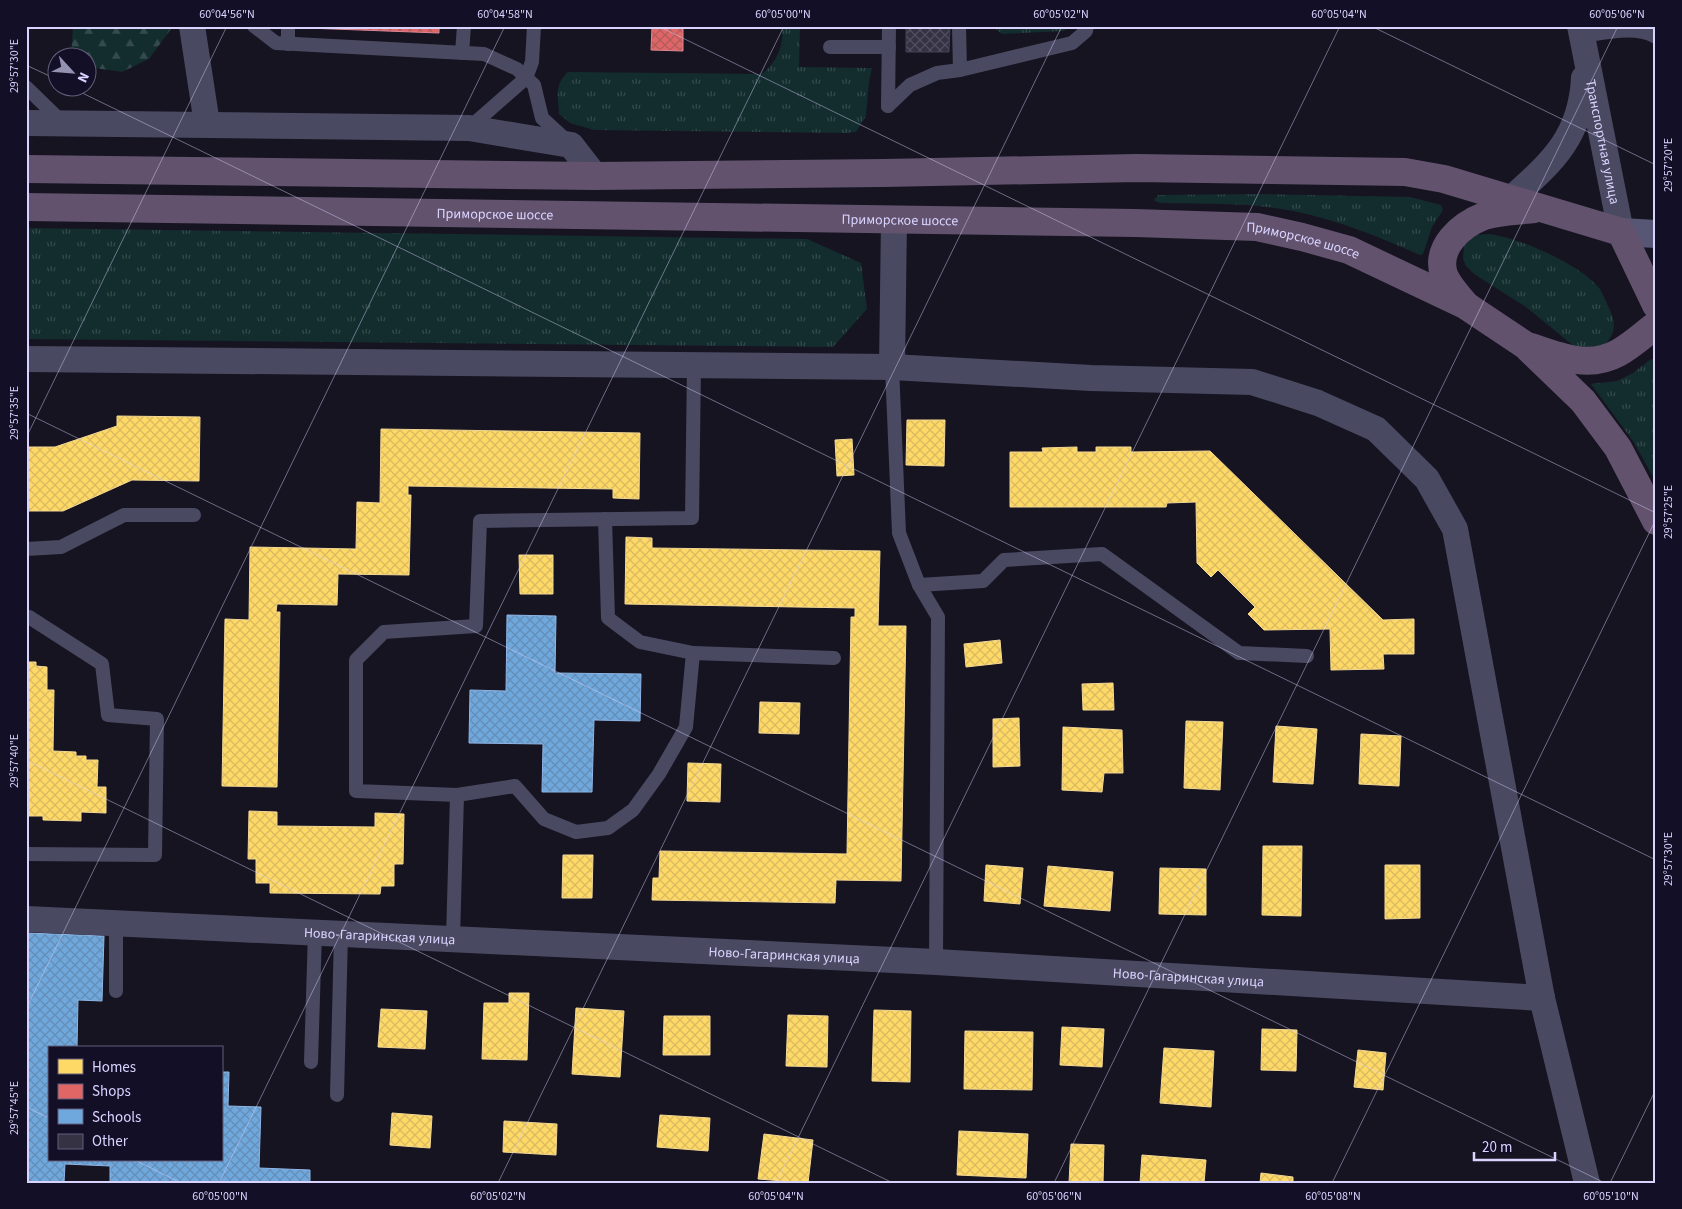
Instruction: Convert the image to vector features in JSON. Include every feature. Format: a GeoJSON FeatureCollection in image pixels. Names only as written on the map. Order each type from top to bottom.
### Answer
{"type":"FeatureCollection","features":[{"type":"Feature","properties":{"kind":"highway"},"geometry":{"type":"LineString","coordinates":[[26,169],[595,176],[1136,168],[1405,172],[1444,179],[1621,232],[1656,305]]}},
{"type":"Feature","properties":{"kind":"highway","name":"Приморское шоссе"},"geometry":{"type":"LineString","coordinates":[[26,207],[1135,223],[1257,228],[1349,250],[1465,304],[1525,345],[1583,401],[1618,448],[1656,521]]}},
{"type":"Feature","properties":{"kind":"highway"},"geometry":{"type":"LineString","coordinates":[[1465,304],[1445,277],[1443,259],[1449,241],[1459,230],[1485,216],[1544,208]]}},
{"type":"Feature","properties":{"kind":"highway"},"geometry":{"type":"LineString","coordinates":[[1525,345],[1560,357],[1579,361],[1602,360],[1619,353],[1656,325]]}},
{"type":"Feature","properties":{"kind":"main road"},"geometry":{"type":"LineString","coordinates":[[1621,232],[1656,234]]}},
{"type":"Feature","properties":{"kind":"street"},"geometry":{"type":"LineString","coordinates":[[192,26],[207,124]]}},
{"type":"Feature","properties":{"kind":"street","name":"Транспортная улица"},"geometry":{"type":"LineString","coordinates":[[1512,198],[1538,174],[1570,137],[1584,86],[1582,38]]}},
{"type":"Feature","properties":{"kind":"street","name":"Транспортная улица"},"geometry":{"type":"LineString","coordinates":[[1582,38],[1621,232]]}},
{"type":"Feature","properties":{"kind":"street"},"geometry":{"type":"LineString","coordinates":[[26,123],[469,128],[572,144],[595,176]]}},
{"type":"Feature","properties":{"kind":"street"},"geometry":{"type":"LineString","coordinates":[[892,367],[894,220]]}},
{"type":"Feature","properties":{"kind":"street"},"geometry":{"type":"LineString","coordinates":[[26,359],[892,367],[1091,378],[1252,382],[1318,403],[1376,429],[1427,480],[1455,529],[1542,998],[1587,1183]]}},
{"type":"Feature","properties":{"kind":"street","name":"Ново-Гагаринская улица"},"geometry":{"type":"LineString","coordinates":[[26,918],[936,962],[1542,998]]}},
{"type":"Feature","properties":{"kind":"lane"},"geometry":{"type":"LineString","coordinates":[[254,26],[276,43],[484,54],[518,69],[534,85],[542,118],[572,144]]}},
{"type":"Feature","properties":{"kind":"lane"},"geometry":{"type":"LineString","coordinates":[[288,26],[288,44]]}},
{"type":"Feature","properties":{"kind":"lane"},"geometry":{"type":"LineString","coordinates":[[462,53],[464,26]]}},
{"type":"Feature","properties":{"kind":"lane"},"geometry":{"type":"LineString","coordinates":[[469,128],[526,78],[532,62],[534,26]]}},
{"type":"Feature","properties":{"kind":"lane"},"geometry":{"type":"LineString","coordinates":[[889,26],[888,106],[910,85],[937,73],[960,70],[1072,43],[1086,31],[1087,26]]}},
{"type":"Feature","properties":{"kind":"lane"},"geometry":{"type":"LineString","coordinates":[[959,26],[960,70]]}},
{"type":"Feature","properties":{"kind":"lane"},"geometry":{"type":"LineString","coordinates":[[1582,38],[1624,31],[1649,33],[1656,37]]}},
{"type":"Feature","properties":{"kind":"lane"},"geometry":{"type":"LineString","coordinates":[[830,46],[889,47]]}},
{"type":"Feature","properties":{"kind":"lane"},"geometry":{"type":"LineString","coordinates":[[26,87],[63,123]]}},
{"type":"Feature","properties":{"kind":"lane"},"geometry":{"type":"LineString","coordinates":[[693,653],[686,727],[659,774],[633,810],[608,828],[576,832],[544,819],[515,786],[457,795],[356,791],[356,660],[384,632],[476,626],[480,521],[692,518],[694,365]]}},
{"type":"Feature","properties":{"kind":"lane"},"geometry":{"type":"LineString","coordinates":[[892,367],[899,533],[919,585],[938,617],[936,962]]}},
{"type":"Feature","properties":{"kind":"lane"},"geometry":{"type":"LineString","coordinates":[[26,549],[61,547],[124,515],[194,515]]}},
{"type":"Feature","properties":{"kind":"lane"},"geometry":{"type":"LineString","coordinates":[[605,519],[608,618],[640,642],[693,653],[834,658]]}},
{"type":"Feature","properties":{"kind":"lane"},"geometry":{"type":"LineString","coordinates":[[919,585],[983,581],[1004,560],[1102,554],[1239,652],[1307,656]]}},
{"type":"Feature","properties":{"kind":"lane"},"geometry":{"type":"LineString","coordinates":[[26,617],[29,617],[102,664],[108,715],[157,719],[155,855],[26,854]]}},
{"type":"Feature","properties":{"kind":"lane"},"geometry":{"type":"LineString","coordinates":[[453,939],[457,795]]}},
{"type":"Feature","properties":{"kind":"lane"},"geometry":{"type":"LineString","coordinates":[[116,923],[116,991]]}},
{"type":"Feature","properties":{"kind":"lane"},"geometry":{"type":"LineString","coordinates":[[310,1062],[315,932]]}},
{"type":"Feature","properties":{"kind":"lane"},"geometry":{"type":"LineString","coordinates":[[337,1095],[341,934]]}},
{"type":"Feature","properties":{"kind":"green space"},"geometry":{"type":"Polygon","coordinates":[[[73,26],[170,26],[171,29],[149,59],[122,72],[98,68],[98,48],[72,48],[73,26]]]}},
{"type":"Feature","properties":{"kind":"green space"},"geometry":{"type":"Polygon","coordinates":[[[782,26],[800,26],[799,67],[872,68],[866,116],[856,132],[594,130],[570,123],[559,114],[559,86],[568,72],[762,74],[772,64],[781,47],[782,26]]]}},
{"type":"Feature","properties":{"kind":"green space"},"geometry":{"type":"Polygon","coordinates":[[[992,26],[1070,26],[1064,31],[1002,34],[992,26]]]}},
{"type":"Feature","properties":{"kind":"green space"},"geometry":{"type":"Polygon","coordinates":[[[1261,194],[1410,197],[1441,205],[1443,210],[1432,227],[1423,254],[1420,255],[1381,238],[1341,224],[1300,213],[1258,206],[1162,203],[1154,200],[1158,195],[1261,194]]]}},
{"type":"Feature","properties":{"kind":"green space"},"geometry":{"type":"Polygon","coordinates":[[[26,228],[807,239],[861,263],[867,309],[833,347],[26,339],[26,228]]]}},
{"type":"Feature","properties":{"kind":"green space"},"geometry":{"type":"Polygon","coordinates":[[[1477,235],[1502,236],[1548,253],[1590,279],[1603,295],[1614,321],[1613,332],[1603,347],[1597,352],[1575,347],[1526,307],[1474,274],[1466,266],[1463,259],[1464,245],[1477,235]]]}},
{"type":"Feature","properties":{"kind":"green space"},"geometry":{"type":"Polygon","coordinates":[[[1651,359],[1656,361],[1656,482],[1633,441],[1591,384],[1617,381],[1633,373],[1651,359]]]}},
{"type":"Feature","properties":{"kind":"building: Homes"},"geometry":{"type":"Polygon","coordinates":[[[117,416],[200,417],[199,481],[132,480],[63,511],[26,511],[26,447],[55,447],[117,426],[117,416]]]}},
{"type":"Feature","properties":{"kind":"building: Homes"},"geometry":{"type":"Polygon","coordinates":[[[907,420],[945,420],[944,466],[906,465],[907,420]]]}},
{"type":"Feature","properties":{"kind":"building: Homes"},"geometry":{"type":"Polygon","coordinates":[[[381,429],[640,433],[639,499],[613,498],[613,489],[408,486],[408,495],[411,495],[409,575],[338,574],[337,605],[277,604],[276,612],[280,612],[277,787],[222,786],[225,619],[249,620],[250,547],[356,549],[357,502],[380,503],[381,429]]]}},
{"type":"Feature","properties":{"kind":"building: Homes"},"geometry":{"type":"Polygon","coordinates":[[[852,439],[854,475],[837,476],[835,440],[852,439]]]}},
{"type":"Feature","properties":{"kind":"building: Homes"},"geometry":{"type":"Polygon","coordinates":[[[1077,447],[1077,452],[1096,452],[1096,447],[1131,447],[1131,452],[1210,451],[1383,620],[1414,619],[1414,654],[1383,654],[1384,669],[1331,670],[1330,629],[1264,630],[1248,614],[1255,607],[1218,570],[1211,577],[1197,563],[1196,502],[1167,503],[1166,507],[1010,507],[1010,452],[1043,452],[1042,448],[1077,447]]]}},
{"type":"Feature","properties":{"kind":"building: Homes"},"geometry":{"type":"Polygon","coordinates":[[[626,537],[652,538],[652,548],[880,551],[878,626],[906,626],[901,881],[836,880],[835,903],[652,900],[653,878],[659,878],[660,851],[847,854],[851,617],[855,617],[855,608],[625,604],[626,537]]]}},
{"type":"Feature","properties":{"kind":"building: Homes"},"geometry":{"type":"Polygon","coordinates":[[[519,555],[553,555],[553,594],[520,594],[519,555]]]}},
{"type":"Feature","properties":{"kind":"building: Homes"},"geometry":{"type":"Polygon","coordinates":[[[1000,640],[1002,663],[966,667],[964,644],[1000,640]]]}},
{"type":"Feature","properties":{"kind":"building: Homes"},"geometry":{"type":"Polygon","coordinates":[[[26,662],[36,662],[36,666],[47,667],[47,690],[54,690],[53,751],[76,752],[76,756],[86,756],[86,760],[98,760],[97,787],[106,787],[106,813],[81,812],[81,821],[43,820],[43,816],[29,816],[29,786],[26,786],[28,726],[26,726],[26,662]]]}},
{"type":"Feature","properties":{"kind":"building: Homes"},"geometry":{"type":"Polygon","coordinates":[[[1113,683],[1114,710],[1083,710],[1082,684],[1113,683]]]}},
{"type":"Feature","properties":{"kind":"building: Homes"},"geometry":{"type":"Polygon","coordinates":[[[760,702],[800,703],[799,734],[759,733],[760,702]]]}},
{"type":"Feature","properties":{"kind":"building: Homes"},"geometry":{"type":"Polygon","coordinates":[[[1019,718],[1020,766],[993,767],[993,719],[1019,718]]]}},
{"type":"Feature","properties":{"kind":"building: Homes"},"geometry":{"type":"Polygon","coordinates":[[[1186,721],[1223,722],[1220,790],[1184,788],[1186,721]]]}},
{"type":"Feature","properties":{"kind":"building: Homes"},"geometry":{"type":"Polygon","coordinates":[[[1276,726],[1317,729],[1313,784],[1273,782],[1276,726]]]}},
{"type":"Feature","properties":{"kind":"building: Homes"},"geometry":{"type":"Polygon","coordinates":[[[1063,727],[1122,730],[1123,773],[1104,773],[1102,792],[1062,790],[1063,727]]]}},
{"type":"Feature","properties":{"kind":"building: Homes"},"geometry":{"type":"Polygon","coordinates":[[[1361,734],[1401,736],[1399,786],[1359,784],[1361,734]]]}},
{"type":"Feature","properties":{"kind":"building: Homes"},"geometry":{"type":"Polygon","coordinates":[[[688,763],[721,764],[720,802],[687,801],[688,763]]]}},
{"type":"Feature","properties":{"kind":"building: Homes"},"geometry":{"type":"Polygon","coordinates":[[[249,811],[277,812],[277,826],[375,827],[375,813],[404,814],[403,864],[394,864],[394,886],[381,886],[380,894],[270,893],[270,883],[256,883],[256,859],[248,859],[249,811]]]}},
{"type":"Feature","properties":{"kind":"building: Homes"},"geometry":{"type":"Polygon","coordinates":[[[1263,846],[1302,846],[1301,916],[1262,915],[1263,846]]]}},
{"type":"Feature","properties":{"kind":"building: Homes"},"geometry":{"type":"Polygon","coordinates":[[[563,855],[593,855],[592,898],[562,898],[563,855]]]}},
{"type":"Feature","properties":{"kind":"building: Homes"},"geometry":{"type":"Polygon","coordinates":[[[986,865],[1023,868],[1020,904],[984,901],[986,865]]]}},
{"type":"Feature","properties":{"kind":"building: Homes"},"geometry":{"type":"Polygon","coordinates":[[[1385,865],[1420,865],[1420,918],[1385,919],[1385,865]]]}},
{"type":"Feature","properties":{"kind":"building: Homes"},"geometry":{"type":"Polygon","coordinates":[[[1048,866],[1113,872],[1110,911],[1044,906],[1048,866]]]}},
{"type":"Feature","properties":{"kind":"building: Homes"},"geometry":{"type":"Polygon","coordinates":[[[1160,868],[1206,869],[1206,915],[1159,914],[1160,868]]]}},
{"type":"Feature","properties":{"kind":"building: Homes"},"geometry":{"type":"Polygon","coordinates":[[[509,993],[529,993],[527,1060],[482,1059],[484,1003],[509,1003],[509,993]]]}},
{"type":"Feature","properties":{"kind":"building: Homes"},"geometry":{"type":"Polygon","coordinates":[[[576,1008],[624,1011],[620,1077],[572,1074],[576,1008]]]}},
{"type":"Feature","properties":{"kind":"building: Homes"},"geometry":{"type":"Polygon","coordinates":[[[381,1009],[427,1011],[425,1049],[378,1047],[381,1009]]]}},
{"type":"Feature","properties":{"kind":"building: Homes"},"geometry":{"type":"Polygon","coordinates":[[[874,1010],[911,1011],[910,1082],[872,1081],[874,1010]]]}},
{"type":"Feature","properties":{"kind":"building: Homes"},"geometry":{"type":"Polygon","coordinates":[[[788,1015],[828,1016],[827,1067],[786,1066],[788,1015]]]}},
{"type":"Feature","properties":{"kind":"building: Homes"},"geometry":{"type":"Polygon","coordinates":[[[664,1016],[710,1016],[710,1055],[663,1055],[664,1016]]]}},
{"type":"Feature","properties":{"kind":"building: Homes"},"geometry":{"type":"Polygon","coordinates":[[[1062,1027],[1104,1029],[1102,1067],[1060,1065],[1062,1027]]]}},
{"type":"Feature","properties":{"kind":"building: Homes"},"geometry":{"type":"Polygon","coordinates":[[[1262,1029],[1297,1030],[1296,1071],[1261,1070],[1262,1029]]]}},
{"type":"Feature","properties":{"kind":"building: Homes"},"geometry":{"type":"Polygon","coordinates":[[[965,1031],[1033,1032],[1032,1090],[964,1089],[965,1031]]]}},
{"type":"Feature","properties":{"kind":"building: Homes"},"geometry":{"type":"Polygon","coordinates":[[[1164,1048],[1214,1051],[1211,1107],[1160,1103],[1164,1048]]]}},
{"type":"Feature","properties":{"kind":"building: Homes"},"geometry":{"type":"Polygon","coordinates":[[[1358,1050],[1386,1053],[1383,1090],[1354,1087],[1358,1050]]]}},
{"type":"Feature","properties":{"kind":"building: Homes"},"geometry":{"type":"Polygon","coordinates":[[[392,1113],[432,1116],[430,1148],[390,1145],[392,1113]]]}},
{"type":"Feature","properties":{"kind":"building: Homes"},"geometry":{"type":"Polygon","coordinates":[[[660,1115],[710,1118],[708,1151],[657,1147],[660,1115]]]}},
{"type":"Feature","properties":{"kind":"building: Homes"},"geometry":{"type":"Polygon","coordinates":[[[504,1121],[557,1124],[556,1155],[503,1152],[504,1121]]]}},
{"type":"Feature","properties":{"kind":"building: Homes"},"geometry":{"type":"Polygon","coordinates":[[[959,1131],[1028,1134],[1026,1178],[957,1175],[959,1131]]]}},
{"type":"Feature","properties":{"kind":"building: Homes"},"geometry":{"type":"Polygon","coordinates":[[[764,1134],[813,1140],[808,1183],[758,1179],[764,1134]]]}},
{"type":"Feature","properties":{"kind":"building: Homes"},"geometry":{"type":"Polygon","coordinates":[[[1071,1144],[1104,1145],[1103,1183],[1069,1183],[1071,1144]]]}},
{"type":"Feature","properties":{"kind":"building: Homes"},"geometry":{"type":"Polygon","coordinates":[[[1142,1155],[1206,1160],[1204,1183],[1140,1183],[1142,1155]]]}},
{"type":"Feature","properties":{"kind":"building: Homes"},"geometry":{"type":"Polygon","coordinates":[[[1261,1173],[1293,1177],[1293,1183],[1260,1183],[1261,1173]]]}},
{"type":"Feature","properties":{"kind":"building: Shops"},"geometry":{"type":"Polygon","coordinates":[[[307,26],[439,26],[439,33],[307,28],[307,26]]]}},
{"type":"Feature","properties":{"kind":"building: Shops"},"geometry":{"type":"Polygon","coordinates":[[[652,26],[683,26],[683,51],[651,50],[652,26]]]}},
{"type":"Feature","properties":{"kind":"building: Schools"},"geometry":{"type":"Polygon","coordinates":[[[507,615],[556,616],[555,673],[641,674],[640,721],[594,720],[592,792],[542,792],[543,744],[469,743],[470,690],[506,691],[507,615]]]}},
{"type":"Feature","properties":{"kind":"building: Schools"},"geometry":{"type":"Polygon","coordinates":[[[26,933],[104,936],[102,1001],[78,1000],[77,1046],[48,1046],[48,1162],[222,1162],[222,1072],[229,1072],[228,1106],[261,1107],[259,1168],[310,1170],[310,1183],[110,1183],[110,1166],[65,1164],[64,1183],[26,1183],[26,933]]]}},
{"type":"Feature","properties":{"kind":"building: Other"},"geometry":{"type":"Polygon","coordinates":[[[906,26],[950,26],[949,52],[906,52],[906,26]]]}}]}
